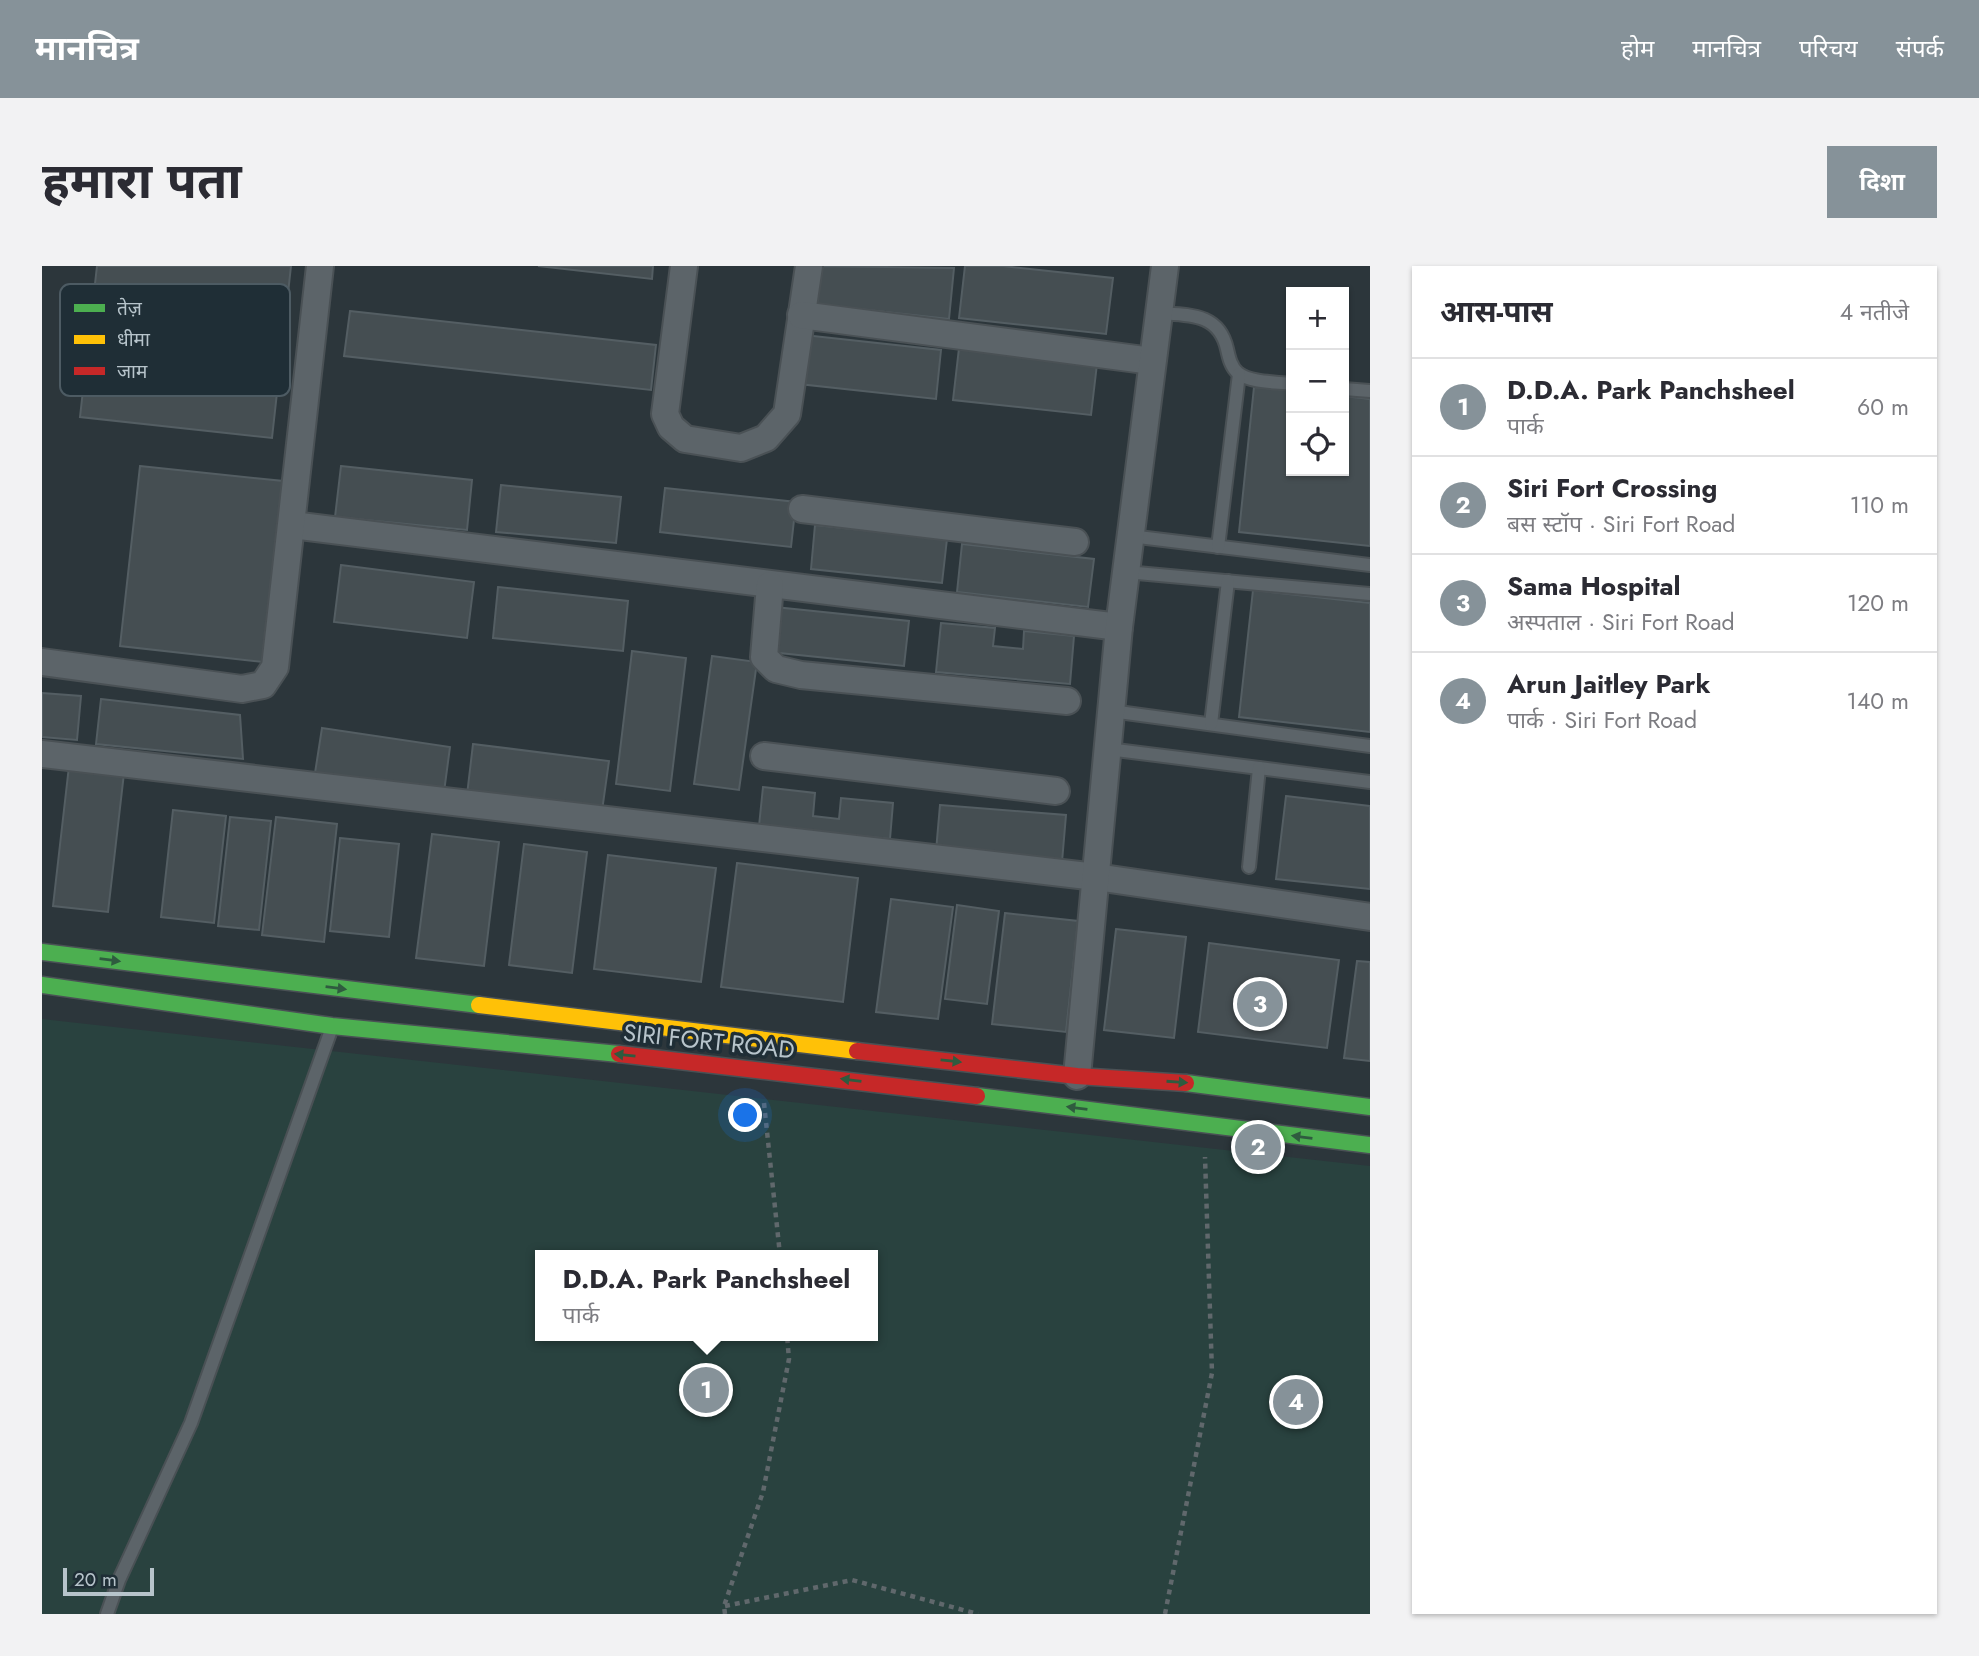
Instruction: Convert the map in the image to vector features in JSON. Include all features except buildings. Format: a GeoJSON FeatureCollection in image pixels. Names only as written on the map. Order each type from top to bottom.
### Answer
{"type":"FeatureCollection","features":[{"type":"Feature","properties":{"kind":"street"},"geometry":{"type":"LineString","coordinates":[[42,662],[242,689],[263,685],[275,667],[320,266]]}},
{"type":"Feature","properties":{"kind":"street"},"geometry":{"type":"LineString","coordinates":[[684,266],[665,414],[671,427],[685,439],[741,448],[766,438],[787,414],[809,266]]}},
{"type":"Feature","properties":{"kind":"street"},"geometry":{"type":"LineString","coordinates":[[1077,1076],[1119,627],[1165,266]]}},
{"type":"Feature","properties":{"kind":"street"},"geometry":{"type":"LineString","coordinates":[[802,316],[1152,360]]}},
{"type":"Feature","properties":{"kind":"street"},"geometry":{"type":"LineString","coordinates":[[802,509],[1075,542]]}},
{"type":"Feature","properties":{"kind":"street"},"geometry":{"type":"LineString","coordinates":[[292,525],[1119,627]]}},
{"type":"Feature","properties":{"kind":"street"},"geometry":{"type":"LineString","coordinates":[[770,585],[764,657],[776,669],[801,675],[1067,701]]}},
{"type":"Feature","properties":{"kind":"street"},"geometry":{"type":"LineString","coordinates":[[42,754],[1096,877],[1370,917]]}},
{"type":"Feature","properties":{"kind":"street"},"geometry":{"type":"LineString","coordinates":[[764,756],[1056,791]]}},
{"type":"Feature","properties":{"kind":"street","name":"SIRI FORT ROAD"},"geometry":{"type":"LineString","coordinates":[[42,951],[754,1039],[1077,1076],[1203,1084],[1370,1107]]}},
{"type":"Feature","properties":{"kind":"street","name":"SIRI FORT ROAD"},"geometry":{"type":"LineString","coordinates":[[42,985],[332,1026],[729,1065],[1370,1145]]}},
{"type":"Feature","properties":{"kind":"lane"},"geometry":{"type":"LineString","coordinates":[[1158,313],[1203,316],[1225,342],[1230,363],[1239,374],[1260,381],[1286,384]]}},
{"type":"Feature","properties":{"kind":"lane"},"geometry":{"type":"LineString","coordinates":[[1218,547],[1239,374]]}},
{"type":"Feature","properties":{"kind":"lane"},"geometry":{"type":"LineString","coordinates":[[1349,389],[1370,391]]}},
{"type":"Feature","properties":{"kind":"lane"},"geometry":{"type":"LineString","coordinates":[[1130,536],[1370,565]]}},
{"type":"Feature","properties":{"kind":"lane"},"geometry":{"type":"LineString","coordinates":[[1126,572],[1370,594]]}},
{"type":"Feature","properties":{"kind":"lane"},"geometry":{"type":"LineString","coordinates":[[1211,724],[1228,581]]}},
{"type":"Feature","properties":{"kind":"lane"},"geometry":{"type":"LineString","coordinates":[[1111,711],[1370,746]]}},
{"type":"Feature","properties":{"kind":"lane"},"geometry":{"type":"LineString","coordinates":[[1108,749],[1370,782]]}},
{"type":"Feature","properties":{"kind":"lane"},"geometry":{"type":"LineString","coordinates":[[1250,867],[1259,768]]}},
{"type":"Feature","properties":{"kind":"lane"},"geometry":{"type":"LineString","coordinates":[[107,1614],[119,1580],[191,1423],[332,1026]]}},
{"type":"Feature","properties":{"kind":"path"},"geometry":{"type":"LineString","coordinates":[[764,1099],[779,1250]]}},
{"type":"Feature","properties":{"kind":"path"},"geometry":{"type":"LineString","coordinates":[[1165,1614],[1212,1373],[1205,1148]]}},
{"type":"Feature","properties":{"kind":"path"},"geometry":{"type":"LineString","coordinates":[[726,1614],[724,1606],[763,1492],[789,1359],[787,1341]]}},
{"type":"Feature","properties":{"kind":"path"},"geometry":{"type":"LineString","coordinates":[[724,1606],[852,1580],[978,1614]]}},
{"type":"Feature","properties":{"kind":"green space"},"geometry":{"type":"Polygon","coordinates":[[[42,1019],[1370,1166],[1370,1614],[42,1614],[42,1019]]]}},
{"type":"Feature","properties":{"kind":"traffic: fast"},"geometry":{"type":"LineString","coordinates":[[42,952],[479,1005]]}},
{"type":"Feature","properties":{"kind":"traffic: fast"},"geometry":{"type":"LineString","coordinates":[[42,985],[332,1026],[619,1054]]}},
{"type":"Feature","properties":{"kind":"traffic: fast"},"geometry":{"type":"LineString","coordinates":[[1186,1083],[1370,1107]]}},
{"type":"Feature","properties":{"kind":"traffic: fast"},"geometry":{"type":"LineString","coordinates":[[977,1096],[1370,1145]]}},
{"type":"Feature","properties":{"kind":"traffic: slow"},"geometry":{"type":"LineString","coordinates":[[479,1005],[857,1051]]}},
{"type":"Feature","properties":{"kind":"traffic: jam"},"geometry":{"type":"LineString","coordinates":[[857,1051],[1077,1076],[1186,1083]]}},
{"type":"Feature","properties":{"kind":"traffic: jam"},"geometry":{"type":"LineString","coordinates":[[619,1054],[977,1096]]}},
{"type":"Feature","properties":{"kind":"place","name":"Sama Hospital"},"geometry":{"type":"Point","coordinates":[1260,1004]}},
{"type":"Feature","properties":{"kind":"place","name":"Siri Fort Crossing"},"geometry":{"type":"Point","coordinates":[1258,1147]}},
{"type":"Feature","properties":{"kind":"place","name":"D.D.A. Park Panchsheel"},"geometry":{"type":"Point","coordinates":[706,1390]}},
{"type":"Feature","properties":{"kind":"place","name":"Arun Jaitley Park"},"geometry":{"type":"Point","coordinates":[1296,1402]}}]}
